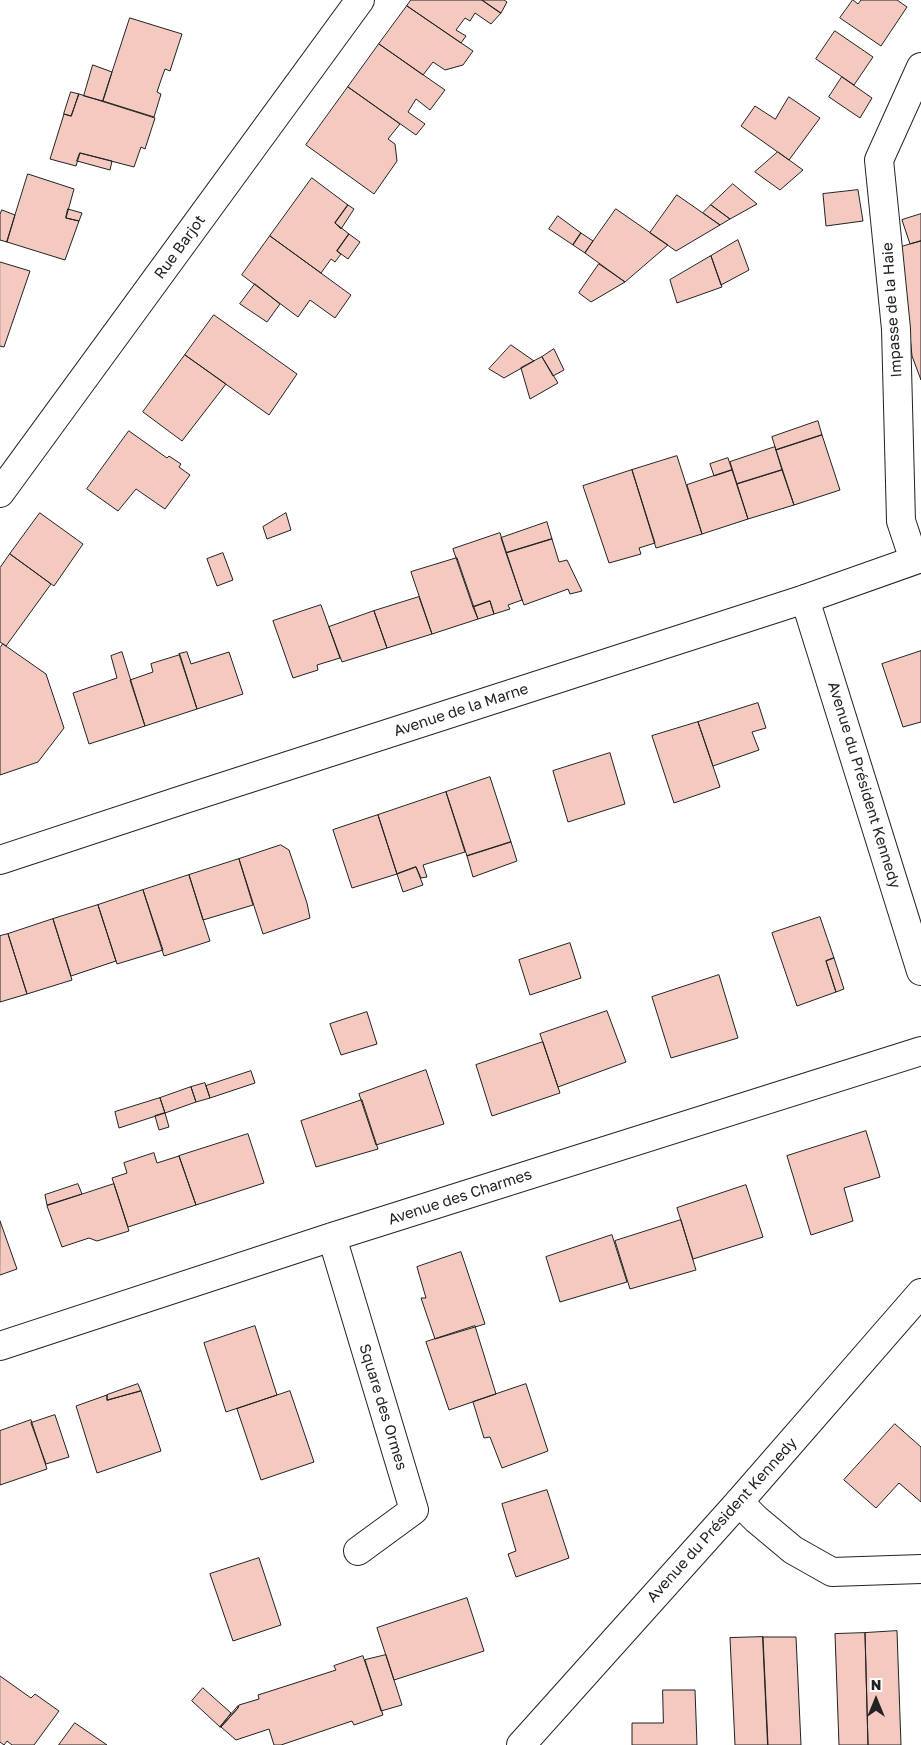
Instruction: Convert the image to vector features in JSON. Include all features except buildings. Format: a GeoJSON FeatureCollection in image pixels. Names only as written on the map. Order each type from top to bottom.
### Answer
{"type":"FeatureCollection","features":[{"type":"Feature","properties":{"kind":"street","name":"Rue Barjot"},"geometry":{"type":"LineString","coordinates":[[0,493],[360,0]]}},
{"type":"Feature","properties":{"kind":"street","name":"Impasse de la Haie"},"geometry":{"type":"LineString","coordinates":[[917,559],[901,521],[896,329],[879,160],[921,67]]}},
{"type":"Feature","properties":{"kind":"street","name":"Avenue de la Marne"},"geometry":{"type":"LineString","coordinates":[[0,860],[805,599],[917,559]]}},
{"type":"Feature","properties":{"kind":"street","name":"Avenue du Président Kennedy"},"geometry":{"type":"LineString","coordinates":[[805,599],[921,971]]}},
{"type":"Feature","properties":{"kind":"street","name":"Avenue des Charmes"},"geometry":{"type":"LineString","coordinates":[[0,1346],[332,1238],[921,1051]]}},
{"type":"Feature","properties":{"kind":"street","name":"Square des Ormes"},"geometry":{"type":"LineString","coordinates":[[332,1238],[414,1510],[358,1551]]}},
{"type":"Feature","properties":{"kind":"street","name":"Avenue du Président Kennedy"},"geometry":{"type":"LineString","coordinates":[[520,1745],[739,1502],[921,1293]]}},
{"type":"Feature","properties":{"kind":"street"},"geometry":{"type":"LineString","coordinates":[[739,1502],[793,1550],[832,1572],[921,1569]]}}]}
